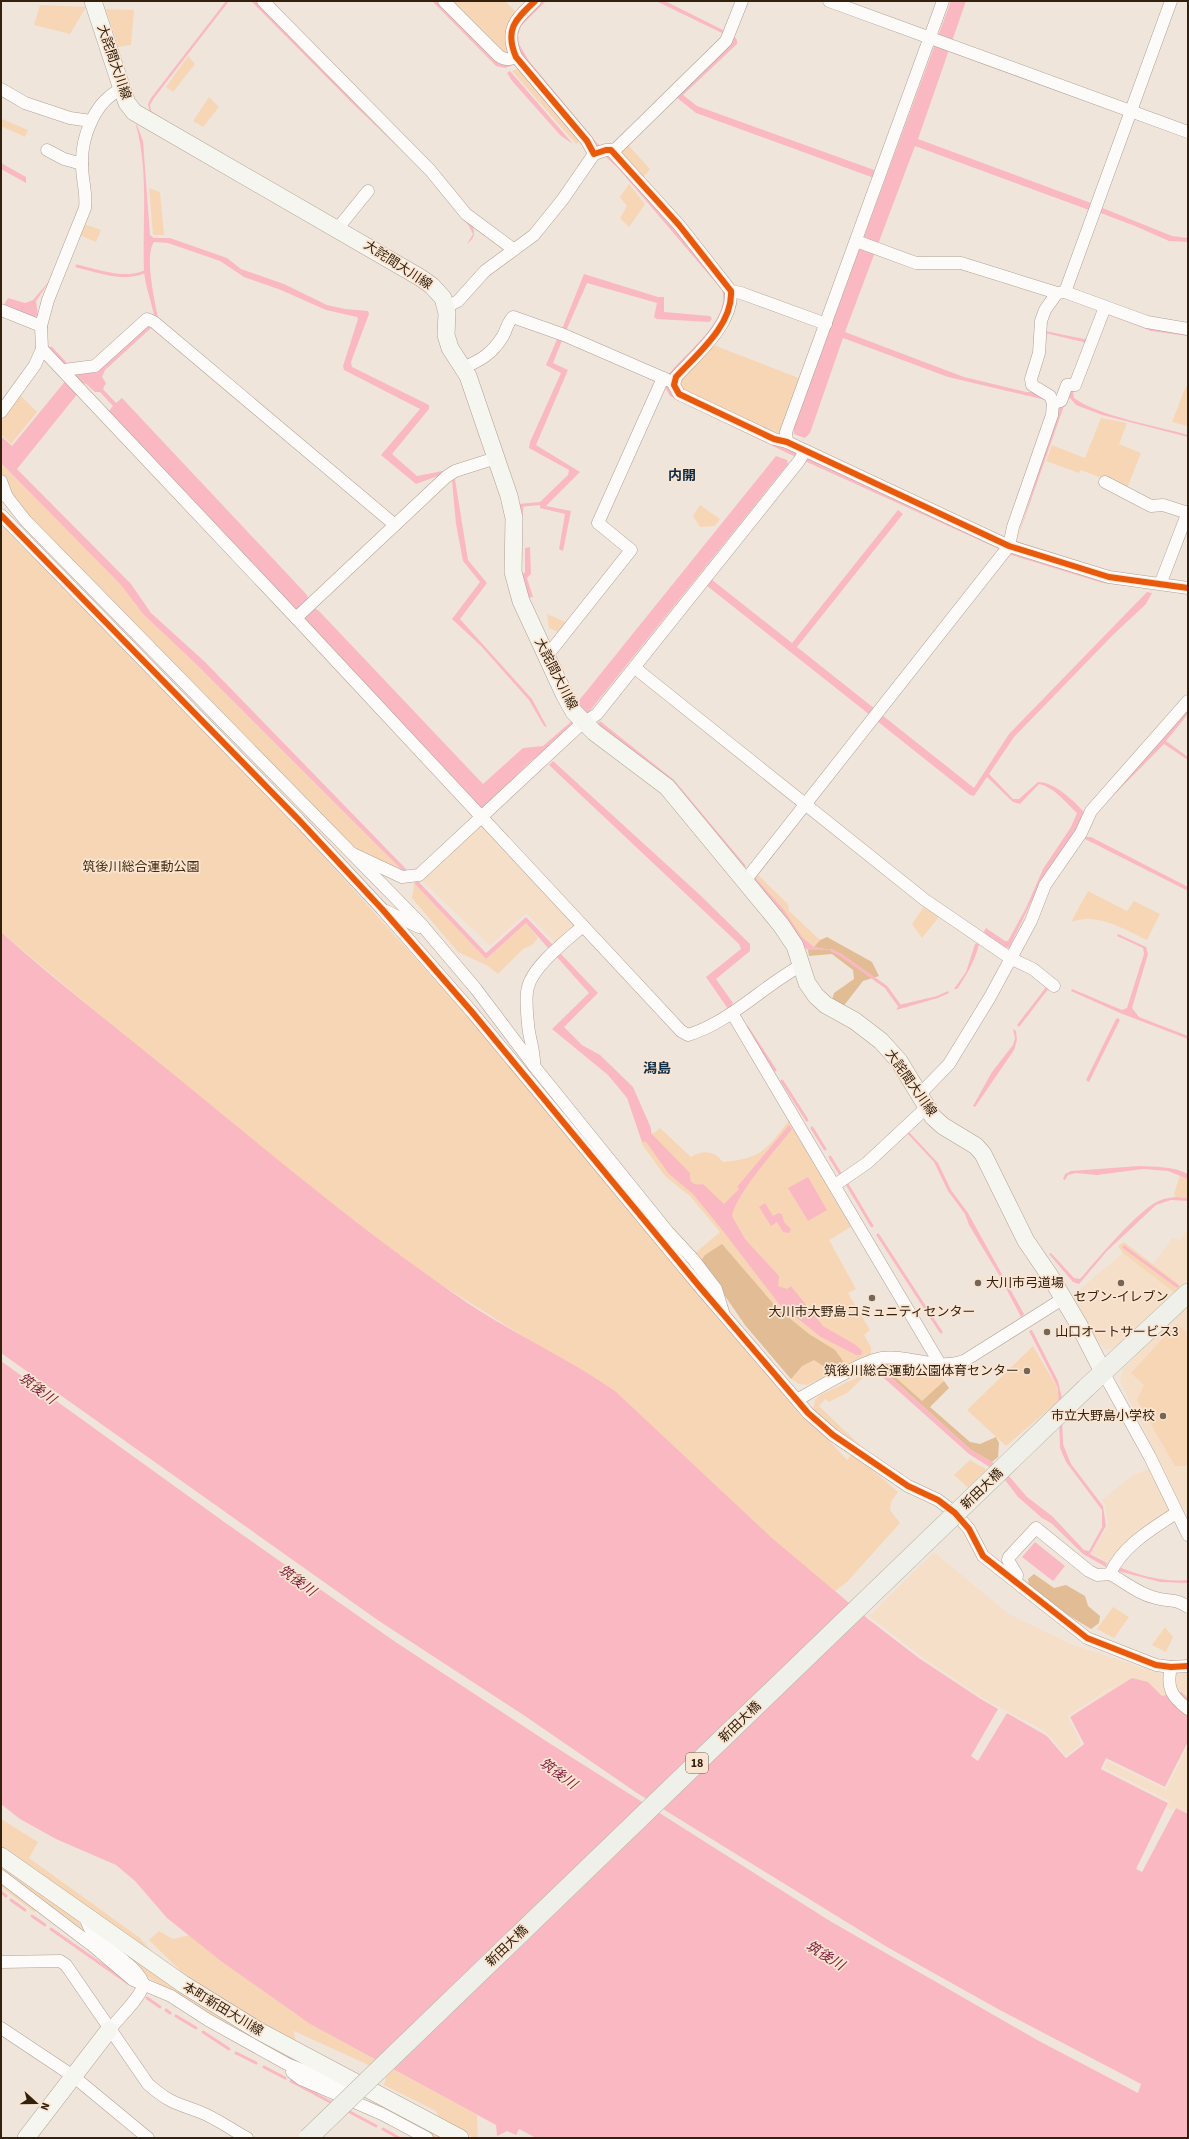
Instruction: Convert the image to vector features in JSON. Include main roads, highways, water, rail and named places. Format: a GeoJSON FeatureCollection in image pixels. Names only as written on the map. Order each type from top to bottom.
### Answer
{"type":"FeatureCollection","features":[{"type":"Feature","properties":{"kind":"main road","name":"大詫間大川線"},"geometry":{"type":"LineString","coordinates":[[93,1],[127,103],[134,112],[338,228],[432,286],[443,298],[447,313],[446,335],[450,348],[463,368],[476,396],[509,496],[514,518],[513,572],[521,601],[546,657],[571,706],[584,723],[667,787],[781,925],[795,946],[800,966],[807,983],[816,996],[826,1005],[855,1021],[882,1041],[898,1061],[923,1101],[943,1126],[966,1139],[983,1154],[1026,1241],[1064,1298],[1103,1372]]}},
{"type":"Feature","properties":{"kind":"main road","name":"18"},"geometry":{"type":"LineString","coordinates":[[1103,1372],[1188,1293]]}},
{"type":"Feature","properties":{"kind":"main road","name":"新田大橋"},"geometry":{"type":"LineString","coordinates":[[308,2138],[1103,1372]]}},
{"type":"Feature","properties":{"kind":"main road","name":"本町新田大川線"},"geometry":{"type":"LineString","coordinates":[[1,1856],[183,1984],[259,2031],[460,2138]]}},
{"type":"Feature","properties":{"kind":"main road"},"geometry":{"type":"LineString","coordinates":[[26,2138],[110,2030]]}},
{"type":"Feature","properties":{"kind":"water"},"geometry":{"type":"Polygon","coordinates":[[[226,1],[229,1],[154,98],[150,105],[151,111],[157,115],[156,117],[150,114],[148,104],[151,98],[226,1]]]}},
{"type":"Feature","properties":{"kind":"water"},"geometry":{"type":"Polygon","coordinates":[[[251,1],[257,1],[427,172],[473,227],[474,233],[473,238],[467,244],[473,234],[469,226],[424,172],[352,103],[251,1]]]}},
{"type":"Feature","properties":{"kind":"water"},"geometry":{"type":"Polygon","coordinates":[[[432,1],[437,1],[499,64],[512,63],[513,65],[505,68],[496,66],[432,1]]]}},
{"type":"Feature","properties":{"kind":"water"},"geometry":{"type":"Polygon","coordinates":[[[541,1],[546,1],[521,26],[518,35],[519,44],[529,61],[597,143],[620,165],[674,225],[728,293],[724,313],[670,390],[672,394],[1001,546],[999,549],[787,453],[670,396],[665,387],[668,375],[705,336],[720,313],[723,301],[722,290],[618,168],[594,146],[525,61],[515,45],[515,35],[520,23],[541,1]]]}},
{"type":"Feature","properties":{"kind":"water"},"geometry":{"type":"Polygon","coordinates":[[[656,1],[665,1],[725,31],[724,34],[656,1]]]}},
{"type":"Feature","properties":{"kind":"water"},"geometry":{"type":"Polygon","coordinates":[[[951,1],[966,1],[918,139],[1091,203],[1089,210],[915,146],[845,332],[964,377],[1026,392],[1033,392],[1046,400],[948,377],[843,338],[810,433],[805,438],[794,434],[794,426],[951,1]]]}},
{"type":"Feature","properties":{"kind":"water"},"geometry":{"type":"Polygon","coordinates":[[[734,36],[737,40],[737,44],[683,95],[697,106],[877,171],[874,178],[696,113],[676,97],[734,36]]]}},
{"type":"Feature","properties":{"kind":"water"},"geometry":{"type":"Polygon","coordinates":[[[510,71],[573,144],[561,136],[512,81],[507,73],[510,71]]]}},
{"type":"Feature","properties":{"kind":"water"},"geometry":{"type":"Polygon","coordinates":[[[136,125],[143,141],[150,235],[154,238],[170,238],[227,258],[241,269],[284,284],[327,305],[345,309],[368,311],[369,314],[351,362],[352,367],[429,405],[429,409],[392,454],[417,476],[442,471],[443,474],[416,484],[381,455],[420,409],[344,370],[343,366],[358,319],[357,317],[326,310],[281,290],[244,277],[220,261],[168,243],[154,242],[151,249],[150,268],[158,318],[154,315],[144,271],[144,179],[140,143],[136,125]]]}},
{"type":"Feature","properties":{"kind":"water"},"geometry":{"type":"Polygon","coordinates":[[[1,163],[26,177],[26,183],[1,169],[1,163]]]}},
{"type":"Feature","properties":{"kind":"water"},"geometry":{"type":"Polygon","coordinates":[[[1100,207],[1172,236],[1188,238],[1188,242],[1169,241],[1098,212],[1100,207]]]}},
{"type":"Feature","properties":{"kind":"water"},"geometry":{"type":"Polygon","coordinates":[[[584,274],[658,297],[664,297],[664,312],[710,316],[712,319],[709,322],[657,319],[654,317],[657,303],[587,283],[566,331],[562,329],[584,274]]]}},
{"type":"Feature","properties":{"kind":"water"},"geometry":{"type":"Polygon","coordinates":[[[51,279],[36,301],[38,315],[34,318],[6,308],[5,303],[8,298],[25,303],[33,300],[51,279]]]}},
{"type":"Feature","properties":{"kind":"water"},"geometry":{"type":"Polygon","coordinates":[[[1098,310],[1085,344],[1083,342],[1045,333],[1045,331],[1084,339],[1087,338],[1098,310]]]}},
{"type":"Feature","properties":{"kind":"water"},"geometry":{"type":"Polygon","coordinates":[[[1106,314],[1188,333],[1188,336],[1151,331],[1106,314]]]}},
{"type":"Feature","properties":{"kind":"water"},"geometry":{"type":"Polygon","coordinates":[[[148,326],[151,328],[105,370],[102,377],[106,383],[103,389],[116,403],[122,398],[307,595],[313,606],[483,784],[523,748],[543,746],[573,720],[576,723],[543,755],[532,760],[482,809],[109,411],[113,406],[100,392],[95,392],[86,384],[82,383],[79,392],[17,469],[131,584],[151,613],[205,662],[408,871],[402,870],[197,665],[143,614],[121,585],[1,463],[1,436],[12,446],[67,379],[70,382],[77,373],[96,373],[148,326]]]}},
{"type":"Feature","properties":{"kind":"water"},"geometry":{"type":"Polygon","coordinates":[[[558,337],[563,338],[553,363],[568,370],[536,445],[580,472],[546,506],[571,511],[563,551],[559,549],[565,514],[540,508],[540,505],[519,507],[518,504],[540,502],[568,475],[569,470],[529,448],[530,442],[561,373],[546,365],[558,337]]]}},
{"type":"Feature","properties":{"kind":"water"},"geometry":{"type":"Polygon","coordinates":[[[1068,391],[1073,391],[1074,398],[1098,410],[1128,420],[1188,435],[1188,437],[1102,415],[1076,405],[1070,398],[1066,400],[1018,537],[1059,407],[1068,391]]]}},
{"type":"Feature","properties":{"kind":"water"},"geometry":{"type":"Polygon","coordinates":[[[776,456],[787,460],[788,464],[588,713],[583,712],[577,703],[776,456]]]}},
{"type":"Feature","properties":{"kind":"water"},"geometry":{"type":"Polygon","coordinates":[[[455,479],[468,560],[487,583],[460,619],[532,699],[547,727],[544,726],[529,700],[481,646],[452,619],[480,582],[463,561],[456,524],[452,481],[455,479]]]}},
{"type":"Feature","properties":{"kind":"water"},"geometry":{"type":"Polygon","coordinates":[[[898,510],[903,514],[797,647],[875,709],[870,715],[706,585],[711,579],[792,643],[898,510]]]}},
{"type":"Feature","properties":{"kind":"water"},"geometry":{"type":"Polygon","coordinates":[[[530,547],[531,574],[527,578],[533,597],[528,598],[521,576],[525,572],[525,548],[530,547]]]}},
{"type":"Feature","properties":{"kind":"water"},"geometry":{"type":"Polygon","coordinates":[[[1009,551],[1188,591],[1188,595],[1179,592],[1103,583],[1008,554],[1009,551]]]}},
{"type":"Feature","properties":{"kind":"water"},"geometry":{"type":"Polygon","coordinates":[[[1147,592],[1152,593],[1146,604],[1113,635],[1014,737],[989,774],[1013,799],[1019,799],[1038,782],[1044,783],[1051,785],[1064,793],[1085,813],[1080,826],[1039,886],[1009,948],[1004,947],[983,933],[986,928],[1005,941],[1008,941],[1026,908],[1043,869],[1071,827],[1077,813],[1050,788],[1039,784],[1020,804],[1013,802],[987,777],[974,796],[970,795],[877,721],[882,715],[974,788],[1009,734],[1147,592]]]}},
{"type":"Feature","properties":{"kind":"water"},"geometry":{"type":"Polygon","coordinates":[[[1188,709],[1188,714],[1166,741],[1188,757],[1188,760],[1164,744],[1093,816],[1188,709]]]}},
{"type":"Feature","properties":{"kind":"water"},"geometry":{"type":"Polygon","coordinates":[[[600,721],[674,780],[746,866],[741,869],[597,724],[600,721]]]}},
{"type":"Feature","properties":{"kind":"water"},"geometry":{"type":"Polygon","coordinates":[[[553,761],[700,895],[750,944],[750,951],[716,979],[733,1003],[728,1009],[706,977],[741,949],[739,944],[549,765],[553,761]]]}},
{"type":"Feature","properties":{"kind":"water"},"geometry":{"type":"Polygon","coordinates":[[[1085,837],[1091,837],[1188,887],[1188,891],[1085,839],[1085,837]]]}},
{"type":"Feature","properties":{"kind":"water"},"geometry":{"type":"Polygon","coordinates":[[[755,877],[784,910],[802,937],[814,947],[831,950],[808,950],[804,947],[753,882],[755,877]]]}},
{"type":"Feature","properties":{"kind":"water"},"geometry":{"type":"Polygon","coordinates":[[[418,881],[486,953],[526,917],[553,945],[549,949],[526,923],[486,959],[414,883],[418,881]]]}},
{"type":"Feature","properties":{"kind":"water","name":"筑後川"},"geometry":{"type":"Polygon","coordinates":[[[1,932],[68,989],[349,1217],[453,1293],[493,1319],[575,1366],[615,1391],[773,1539],[867,1618],[919,1658],[981,1699],[1047,1736],[1066,1758],[1084,1744],[1070,1717],[1132,1678],[1148,1682],[1162,1696],[1181,1692],[1188,1698],[1188,1742],[1165,1787],[1106,1759],[1101,1769],[1168,1803],[1166,1809],[1173,1812],[1176,1808],[1188,1814],[1188,2138],[536,2138],[519,2129],[516,2135],[507,2131],[497,2136],[496,2125],[310,2024],[222,1962],[167,1918],[135,1881],[116,1865],[56,1839],[20,1819],[1,1804],[1,932]]]}},
{"type":"Feature","properties":{"kind":"water"},"geometry":{"type":"Polygon","coordinates":[[[1118,934],[1146,947],[1148,954],[1132,1008],[1139,1017],[1188,1036],[1188,1039],[1120,1013],[1071,991],[1072,989],[1122,1010],[1127,1008],[1144,954],[1143,948],[1117,936],[1118,934]]]}},
{"type":"Feature","properties":{"kind":"water"},"geometry":{"type":"Polygon","coordinates":[[[978,943],[979,945],[970,968],[957,989],[954,989],[966,972],[975,944],[978,943]]]}},
{"type":"Feature","properties":{"kind":"water"},"geometry":{"type":"Polygon","coordinates":[[[560,953],[598,993],[564,1027],[582,1045],[600,1055],[633,1087],[651,1128],[651,1133],[690,1173],[692,1183],[703,1184],[724,1204],[739,1189],[737,1187],[789,1125],[792,1129],[749,1183],[735,1206],[732,1216],[745,1239],[779,1276],[778,1286],[787,1289],[791,1286],[823,1326],[856,1345],[862,1351],[861,1355],[856,1355],[821,1337],[779,1304],[693,1194],[669,1174],[646,1142],[642,1142],[627,1098],[608,1075],[552,1029],[589,993],[556,956],[560,953]]]}},
{"type":"Feature","properties":{"kind":"water"},"geometry":{"type":"Polygon","coordinates":[[[1047,986],[1049,988],[1019,1027],[1017,1025],[1047,986]]]}},
{"type":"Feature","properties":{"kind":"water"},"geometry":{"type":"Polygon","coordinates":[[[948,991],[949,993],[938,998],[896,1010],[899,1005],[937,996],[948,991]]]}},
{"type":"Feature","properties":{"kind":"water"},"geometry":{"type":"Polygon","coordinates":[[[1118,1018],[1120,1020],[1089,1082],[1086,1080],[1116,1019],[1118,1018]]]}},
{"type":"Feature","properties":{"kind":"water"},"geometry":{"type":"Polygon","coordinates":[[[1013,1029],[1016,1031],[1017,1040],[1014,1050],[975,1107],[973,1106],[992,1072],[1013,1045],[1015,1038],[1013,1029]]]}},
{"type":"Feature","properties":{"kind":"water"},"geometry":{"type":"Polygon","coordinates":[[[908,1131],[938,1163],[951,1190],[968,1213],[1024,1314],[1021,1317],[999,1275],[969,1225],[965,1214],[948,1191],[934,1162],[906,1132],[908,1131]]]}},
{"type":"Feature","properties":{"kind":"water"},"geometry":{"type":"Polygon","coordinates":[[[1139,1166],[1164,1167],[1182,1171],[1188,1174],[1188,1179],[1168,1171],[1143,1169],[1097,1175],[1076,1173],[1068,1175],[1065,1180],[1063,1179],[1065,1174],[1071,1171],[1139,1166]]]}},
{"type":"Feature","properties":{"kind":"water"},"geometry":{"type":"Polygon","coordinates":[[[808,1177],[827,1210],[808,1221],[788,1188],[808,1177]]]}},
{"type":"Feature","properties":{"kind":"water"},"geometry":{"type":"Polygon","coordinates":[[[1166,1198],[1188,1198],[1188,1201],[1171,1200],[1156,1205],[1107,1251],[1079,1284],[1073,1282],[1049,1254],[1051,1253],[1074,1278],[1080,1279],[1130,1223],[1152,1205],[1166,1198]]]}},
{"type":"Feature","properties":{"kind":"water"},"geometry":{"type":"Polygon","coordinates":[[[765,1203],[773,1216],[778,1213],[782,1214],[784,1222],[791,1229],[789,1233],[783,1232],[777,1222],[771,1226],[759,1207],[765,1203]]]}},
{"type":"Feature","properties":{"kind":"water"},"geometry":{"type":"Polygon","coordinates":[[[1032,1330],[1058,1381],[1061,1394],[1063,1444],[1071,1464],[1103,1506],[1106,1526],[1090,1554],[1107,1563],[1106,1567],[1083,1554],[1051,1523],[1042,1518],[1018,1497],[1005,1480],[991,1468],[969,1454],[876,1371],[880,1368],[882,1369],[971,1450],[992,1462],[1009,1476],[1027,1497],[1052,1516],[1084,1550],[1089,1551],[1102,1527],[1102,1510],[1066,1462],[1060,1448],[1058,1388],[1029,1331],[1032,1330]]]}},
{"type":"Feature","properties":{"kind":"water"},"geometry":{"type":"Polygon","coordinates":[[[1035,1542],[1065,1566],[1053,1581],[1022,1557],[1035,1542]]]}},
{"type":"Feature","properties":{"kind":"water"},"geometry":{"type":"Polygon","coordinates":[[[1119,1567],[1153,1578],[1188,1580],[1188,1583],[1160,1582],[1118,1571],[1119,1567]]]}},
{"type":"Feature","properties":{"kind":"waterway"},"geometry":{"type":"LineString","coordinates":[[77,266],[110,274],[128,276],[144,272]]}},
{"type":"Feature","properties":{"kind":"waterway"},"geometry":{"type":"LineString","coordinates":[[51,348],[65,363]]}},
{"type":"Feature","properties":{"kind":"waterway"},"geometry":{"type":"LineString","coordinates":[[521,517],[522,507]]}},
{"type":"Feature","properties":{"kind":"waterway"},"geometry":{"type":"LineString","coordinates":[[831,950],[841,955],[886,987],[899,1005]]}},
{"type":"Feature","properties":{"kind":"waterway"},"geometry":{"type":"LineString","coordinates":[[747,1027],[775,1070]]}},
{"type":"Feature","properties":{"kind":"waterway"},"geometry":{"type":"LineString","coordinates":[[782,1081],[807,1120]]}},
{"type":"Feature","properties":{"kind":"waterway"},"geometry":{"type":"LineString","coordinates":[[812,1128],[825,1149]]}},
{"type":"Feature","properties":{"kind":"waterway"},"geometry":{"type":"LineString","coordinates":[[830,1157],[841,1175]]}},
{"type":"Feature","properties":{"kind":"waterway"},"geometry":{"type":"LineString","coordinates":[[847,1184],[872,1226]]}},
{"type":"Feature","properties":{"kind":"waterway"},"geometry":{"type":"LineString","coordinates":[[878,1235],[941,1332]]}},
{"type":"Feature","properties":{"kind":"waterway"},"geometry":{"type":"LineString","coordinates":[[1124,1247],[1177,1286]]}},
{"type":"Feature","properties":{"kind":"waterway"},"geometry":{"type":"LineString","coordinates":[[1,1892],[6,1896]]}},
{"type":"Feature","properties":{"kind":"waterway"},"geometry":{"type":"LineString","coordinates":[[11,1900],[25,1910]]}},
{"type":"Feature","properties":{"kind":"waterway"},"geometry":{"type":"LineString","coordinates":[[32,1916],[45,1925]]}},
{"type":"Feature","properties":{"kind":"waterway"},"geometry":{"type":"LineString","coordinates":[[51,1929],[128,1983]]}},
{"type":"Feature","properties":{"kind":"waterway"},"geometry":{"type":"LineString","coordinates":[[147,1998],[160,2007]]}},
{"type":"Feature","properties":{"kind":"waterway"},"geometry":{"type":"LineString","coordinates":[[166,2010],[170,2013]]}},
{"type":"Feature","properties":{"kind":"waterway"},"geometry":{"type":"LineString","coordinates":[[176,2016],[196,2028]]}},
{"type":"Feature","properties":{"kind":"waterway"},"geometry":{"type":"LineString","coordinates":[[203,2032],[229,2049]]}},
{"type":"Feature","properties":{"kind":"waterway"},"geometry":{"type":"LineString","coordinates":[[236,2053],[256,2063]]}},
{"type":"Feature","properties":{"kind":"waterway"},"geometry":{"type":"LineString","coordinates":[[264,2067],[285,2078]]}},
{"type":"Feature","properties":{"kind":"waterway"},"geometry":{"type":"LineString","coordinates":[[291,2081],[334,2104]]}},
{"type":"Feature","properties":{"kind":"waterway"},"geometry":{"type":"LineString","coordinates":[[346,2110],[376,2126]]}},
{"type":"Feature","properties":{"kind":"waterway"},"geometry":{"type":"LineString","coordinates":[[383,2129],[399,2138]]}},
{"type":"Feature","properties":{"kind":"place","name":"大川市弓道場"},"geometry":{"type":"Point","coordinates":[978,1283]}},
{"type":"Feature","properties":{"kind":"place","name":"セブン-イレブン"},"geometry":{"type":"Point","coordinates":[1121,1283]}},
{"type":"Feature","properties":{"kind":"place","name":"大川市大野島コミュニティセンター"},"geometry":{"type":"Point","coordinates":[872,1298]}},
{"type":"Feature","properties":{"kind":"place","name":"山口オートサービス3"},"geometry":{"type":"Point","coordinates":[1047,1332]}},
{"type":"Feature","properties":{"kind":"place","name":"筑後川総合運動公園体育センター"},"geometry":{"type":"Point","coordinates":[1027,1371]}},
{"type":"Feature","properties":{"kind":"place","name":"市立大野島小学校"},"geometry":{"type":"Point","coordinates":[1163,1416]}},
{"type":"Feature","properties":{"kind":"district","name":"内開"},"geometry":{"type":"Point","coordinates":[682,476]}},
{"type":"Feature","properties":{"kind":"district","name":"潟島"},"geometry":{"type":"Point","coordinates":[657,1069]}},
{"type":"Feature","properties":{"kind":"park label","name":"筑後川総合運動公園"},"geometry":{"type":"Point","coordinates":[141,867]}}]}
